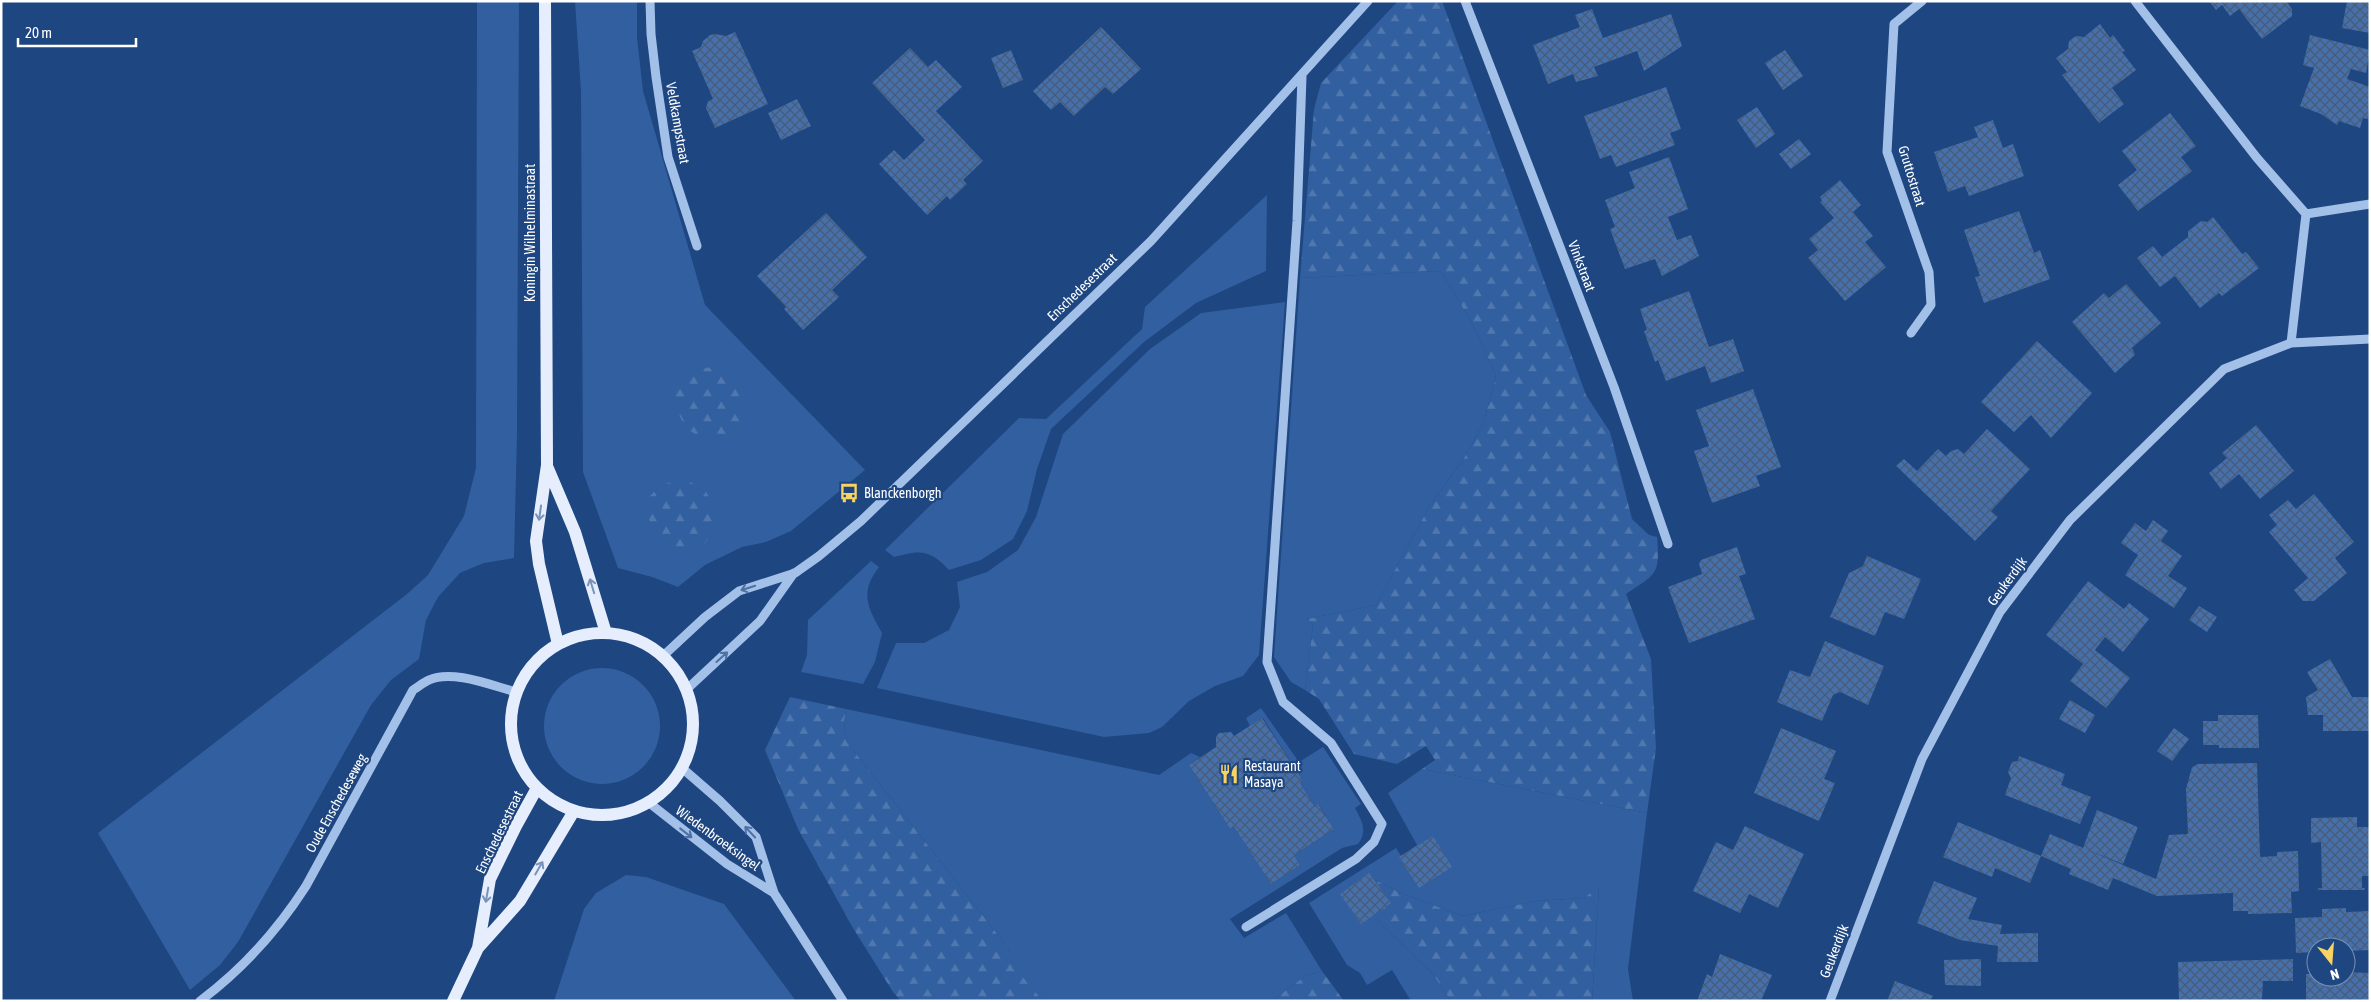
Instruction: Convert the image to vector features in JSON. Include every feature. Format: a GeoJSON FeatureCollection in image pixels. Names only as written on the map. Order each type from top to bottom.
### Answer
{"type":"FeatureCollection","features":[{"type":"Feature","properties":{"kind":"main road","name":"Koningin Wilhelminastraat"},"geometry":{"type":"LineString","coordinates":[[544,1],[547,465],[536,541],[539,564],[558,644]]}},
{"type":"Feature","properties":{"kind":"main road","name":"Koningin Wilhelminastraat"},"geometry":{"type":"LineString","coordinates":[[547,465],[575,532],[606,633]]}},
{"type":"Feature","properties":{"kind":"main road"},"geometry":{"type":"LineString","coordinates":[[606,633],[626,636],[646,644],[663,656],[676,671],[686,690],[692,709],[693,729],[690,749],[682,768],[667,788],[648,802],[624,812],[598,815],[574,811],[554,802],[537,788],[522,768],[513,743],[511,718],[516,692],[526,673],[541,657],[558,644],[581,636],[606,633]]}},
{"type":"Feature","properties":{"kind":"main road","name":"Enschedesestraat"},"geometry":{"type":"LineString","coordinates":[[453,1001],[478,948],[490,878],[537,788]]}},
{"type":"Feature","properties":{"kind":"main road","name":"Enschedesestraat"},"geometry":{"type":"LineString","coordinates":[[478,948],[520,901],[574,811]]}},
{"type":"Feature","properties":{"kind":"street","name":"Veldkampstraat"},"geometry":{"type":"LineString","coordinates":[[650,1],[655,68],[668,157],[697,246]]}},
{"type":"Feature","properties":{"kind":"street","name":"Enschedesestraat"},"geometry":{"type":"LineString","coordinates":[[663,656],[705,617],[739,591],[795,573],[861,521],[1151,241],[1368,1]]}},
{"type":"Feature","properties":{"kind":"street","name":"Vinkstraat"},"geometry":{"type":"LineString","coordinates":[[1464,1],[1614,387],[1668,544]]}},
{"type":"Feature","properties":{"kind":"street","name":"Gruttostraat"},"geometry":{"type":"LineString","coordinates":[[1911,333],[1931,306],[1929,272],[1887,152],[1894,24],[1922,1]]}},
{"type":"Feature","properties":{"kind":"street"},"geometry":{"type":"LineString","coordinates":[[2134,1],[2257,158],[2306,214],[2291,343]]}},
{"type":"Feature","properties":{"kind":"street"},"geometry":{"type":"LineString","coordinates":[[1246,927],[1356,859],[1374,842],[1382,824],[1331,743],[1283,702],[1267,662],[1292,271],[1297,221],[1302,76]]}},
{"type":"Feature","properties":{"kind":"street"},"geometry":{"type":"LineString","coordinates":[[2306,214],[2370,204]]}},
{"type":"Feature","properties":{"kind":"street","name":"Geukerdijk"},"geometry":{"type":"LineString","coordinates":[[1830,1001],[1922,759],[2000,612],[2070,520],[2224,369],[2291,343],[2370,339]]}},
{"type":"Feature","properties":{"kind":"street","name":"Enschedesestraat"},"geometry":{"type":"LineString","coordinates":[[686,690],[760,621],[795,573]]}},
{"type":"Feature","properties":{"kind":"street","name":"Oude Enschedeseweg"},"geometry":{"type":"LineString","coordinates":[[200,1001],[238,970],[287,917],[311,878],[413,690],[431,679],[448,676],[469,679],[516,692]]}},
{"type":"Feature","properties":{"kind":"street","name":"Wiedenbroeksingel"},"geometry":{"type":"LineString","coordinates":[[682,768],[720,801],[756,837],[774,893],[843,1001]]}},
{"type":"Feature","properties":{"kind":"street","name":"Wiedenbroeksingel"},"geometry":{"type":"LineString","coordinates":[[648,802],[727,864],[774,893]]}},
{"type":"Feature","properties":{"kind":"green space"},"geometry":{"type":"Polygon","coordinates":[[[477,1],[519,1],[517,434],[514,558],[484,563],[460,573],[438,597],[426,620],[419,659],[391,680],[371,705],[238,942],[220,965],[190,990],[98,833],[407,594],[428,575],[464,516],[476,468],[477,1]]]}},
{"type":"Feature","properties":{"kind":"green space"},"geometry":{"type":"Polygon","coordinates":[[[575,1],[637,1],[637,37],[643,91],[705,305],[865,470],[791,531],[766,542],[742,547],[705,565],[678,587],[652,577],[618,568],[583,472],[581,92],[575,1]]]}},
{"type":"Feature","properties":{"kind":"green space"},"geometry":{"type":"Polygon","coordinates":[[[1398,1],[1442,1],[1586,395],[1610,432],[1632,519],[1649,535],[1657,537],[1658,559],[1654,572],[1644,582],[1626,594],[1651,659],[1656,748],[1647,813],[1422,769],[1435,760],[1426,746],[1397,764],[1354,754],[1319,699],[1305,690],[1313,625],[1307,619],[1376,605],[1429,507],[1464,458],[1483,424],[1496,376],[1473,325],[1442,273],[1437,271],[1300,278],[1314,109],[1321,83],[1398,1]]]}},
{"type":"Feature","properties":{"kind":"green space"},"geometry":{"type":"Polygon","coordinates":[[[1267,195],[1266,271],[1196,303],[1144,342],[1051,429],[1037,469],[1027,511],[1013,539],[981,560],[949,570],[936,558],[924,553],[918,552],[894,557],[885,550],[1019,418],[1046,419],[1142,329],[1145,307],[1267,195]]]}},
{"type":"Feature","properties":{"kind":"green space"},"geometry":{"type":"Polygon","coordinates":[[[1437,271],[1442,273],[1473,325],[1496,376],[1483,424],[1464,458],[1429,507],[1376,605],[1307,619],[1313,625],[1305,690],[1291,682],[1274,657],[1300,278],[1437,271]]]}},
{"type":"Feature","properties":{"kind":"green space"},"geometry":{"type":"Polygon","coordinates":[[[1285,302],[1259,655],[1243,676],[1215,686],[1189,701],[1162,727],[1149,733],[1104,737],[877,688],[896,643],[924,643],[949,630],[960,607],[957,582],[987,572],[1018,550],[1036,517],[1063,434],[1150,349],[1201,313],[1285,302]]]}},
{"type":"Feature","properties":{"kind":"green space"},"geometry":{"type":"Polygon","coordinates":[[[711,367],[731,375],[742,394],[744,414],[732,432],[711,438],[692,432],[682,421],[676,405],[673,388],[688,372],[711,367]]]}},
{"type":"Feature","properties":{"kind":"green space"},"geometry":{"type":"Polygon","coordinates":[[[683,479],[704,488],[714,506],[716,527],[704,545],[681,551],[664,545],[654,533],[646,500],[661,485],[683,479]]]}},
{"type":"Feature","properties":{"kind":"green space"},"geometry":{"type":"Polygon","coordinates":[[[871,561],[879,567],[869,585],[868,600],[873,616],[882,633],[875,662],[863,684],[801,672],[807,655],[808,620],[871,561]]]}},
{"type":"Feature","properties":{"kind":"green space"},"geometry":{"type":"Polygon","coordinates":[[[602,668],[624,673],[643,685],[655,704],[660,726],[655,748],[643,767],[624,779],[602,784],[580,779],[561,767],[549,748],[544,726],[549,704],[561,685],[580,673],[602,668]]]}},
{"type":"Feature","properties":{"kind":"green space"},"geometry":{"type":"Polygon","coordinates":[[[790,697],[846,709],[844,722],[847,742],[1009,949],[1015,968],[1043,1001],[901,1001],[893,992],[853,928],[798,829],[765,750],[790,697]]]}},
{"type":"Feature","properties":{"kind":"green space"},"geometry":{"type":"Polygon","coordinates":[[[1261,708],[1299,762],[1323,747],[1361,804],[1355,808],[1363,826],[1363,835],[1358,844],[1342,848],[1230,919],[1244,938],[1286,913],[1322,971],[1305,976],[1272,1001],[1043,1001],[1014,968],[1009,949],[847,742],[844,722],[846,709],[1159,775],[1191,753],[1200,757],[1189,765],[1230,829],[1234,827],[1271,884],[1300,865],[1294,855],[1334,829],[1319,805],[1315,807],[1300,783],[1303,781],[1263,718],[1250,726],[1246,718],[1261,708]]]}},
{"type":"Feature","properties":{"kind":"green space"},"geometry":{"type":"Polygon","coordinates":[[[1422,769],[1647,813],[1628,969],[1633,1001],[1592,1001],[1599,887],[1584,898],[1536,901],[1463,916],[1403,894],[1375,880],[1378,921],[1432,973],[1451,1001],[1411,1001],[1392,970],[1367,985],[1360,973],[1347,965],[1309,903],[1396,848],[1401,856],[1417,845],[1388,793],[1422,769]]]}},
{"type":"Feature","properties":{"kind":"green space"},"geometry":{"type":"Polygon","coordinates":[[[626,875],[646,877],[724,904],[796,1001],[554,1001],[584,909],[596,893],[626,875]]]}},
{"type":"Feature","properties":{"kind":"green space"},"geometry":{"type":"Polygon","coordinates":[[[1375,880],[1403,894],[1463,916],[1536,901],[1584,898],[1599,886],[1592,1001],[1451,1001],[1432,973],[1378,921],[1367,898],[1375,880]]]}},
{"type":"Feature","properties":{"kind":"green space"},"geometry":{"type":"Polygon","coordinates":[[[1322,971],[1344,1001],[1272,1001],[1305,976],[1322,971]]]}},
{"type":"Feature","properties":{"kind":"building"},"geometry":{"type":"Polygon","coordinates":[[[2209,1],[2286,1],[2292,9],[2292,16],[2262,39],[2239,9],[2230,16],[2222,5],[2216,10],[2209,1]]]}},
{"type":"Feature","properties":{"kind":"building"},"geometry":{"type":"Polygon","coordinates":[[[2347,1],[2370,1],[2370,33],[2342,28],[2347,1]]]}},
{"type":"Feature","properties":{"kind":"building"},"geometry":{"type":"Polygon","coordinates":[[[1592,9],[1603,38],[1671,14],[1682,46],[1644,71],[1637,51],[1594,67],[1598,76],[1576,82],[1573,74],[1548,84],[1533,45],[1580,27],[1575,15],[1592,9]]]}},
{"type":"Feature","properties":{"kind":"building"},"geometry":{"type":"Polygon","coordinates":[[[2100,24],[2110,38],[2113,35],[2125,51],[2122,52],[2136,70],[2112,88],[2124,104],[2099,123],[2062,75],[2067,72],[2056,58],[2068,49],[2069,41],[2076,36],[2084,37],[2100,24]]]}},
{"type":"Feature","properties":{"kind":"building"},"geometry":{"type":"Polygon","coordinates":[[[1101,27],[1141,69],[1113,94],[1105,87],[1074,116],[1060,102],[1051,110],[1033,91],[1101,27]]]}},
{"type":"Feature","properties":{"kind":"building"},"geometry":{"type":"Polygon","coordinates":[[[735,32],[768,104],[715,128],[706,108],[708,101],[713,99],[692,51],[701,47],[703,41],[710,35],[726,36],[735,32]]]}},
{"type":"Feature","properties":{"kind":"building"},"geometry":{"type":"Polygon","coordinates":[[[2310,35],[2370,50],[2366,73],[2351,69],[2347,79],[2370,87],[2368,119],[2363,118],[2360,128],[2339,121],[2337,125],[2321,114],[2300,106],[2314,68],[2303,65],[2310,35]]]}},
{"type":"Feature","properties":{"kind":"building"},"geometry":{"type":"Polygon","coordinates":[[[910,48],[928,67],[936,60],[962,87],[936,111],[983,161],[963,180],[967,184],[950,200],[947,196],[927,215],[879,164],[894,150],[904,160],[925,140],[872,83],[910,48]]]}},
{"type":"Feature","properties":{"kind":"building"},"geometry":{"type":"Polygon","coordinates":[[[1011,50],[1023,80],[1003,88],[991,58],[1011,50]]]}},
{"type":"Feature","properties":{"kind":"building"},"geometry":{"type":"Polygon","coordinates":[[[1785,50],[1803,76],[1783,90],[1765,63],[1785,50]]]}},
{"type":"Feature","properties":{"kind":"building"},"geometry":{"type":"Polygon","coordinates":[[[1666,87],[1681,129],[1670,133],[1675,145],[1616,167],[1611,155],[1600,159],[1584,116],[1666,87]]]}},
{"type":"Feature","properties":{"kind":"building"},"geometry":{"type":"Polygon","coordinates":[[[797,99],[811,126],[781,140],[768,113],[797,99]]]}},
{"type":"Feature","properties":{"kind":"building"},"geometry":{"type":"Polygon","coordinates":[[[1757,107],[1775,134],[1756,148],[1737,120],[1757,107]]]}},
{"type":"Feature","properties":{"kind":"building"},"geometry":{"type":"Polygon","coordinates":[[[2170,113],[2196,146],[2181,157],[2192,171],[2138,211],[2118,185],[2137,170],[2122,151],[2170,113]]]}},
{"type":"Feature","properties":{"kind":"building"},"geometry":{"type":"Polygon","coordinates":[[[1993,120],[2003,148],[2013,144],[2024,176],[1969,196],[1965,186],[1948,192],[1934,152],[1978,137],[1974,127],[1993,120]]]}},
{"type":"Feature","properties":{"kind":"building"},"geometry":{"type":"Polygon","coordinates":[[[1799,139],[1811,154],[1791,169],[1779,154],[1799,139]]]}},
{"type":"Feature","properties":{"kind":"building"},"geometry":{"type":"Polygon","coordinates":[[[1669,157],[1688,209],[1668,217],[1677,240],[1691,235],[1699,256],[1662,276],[1655,259],[1625,269],[1610,229],[1615,227],[1605,200],[1635,188],[1629,172],[1669,157]]]}},
{"type":"Feature","properties":{"kind":"building"},"geometry":{"type":"Polygon","coordinates":[[[1840,180],[1861,205],[1853,212],[1873,236],[1865,242],[1886,267],[1845,301],[1808,258],[1818,250],[1809,239],[1834,218],[1820,202],[1822,201],[1820,197],[1840,180]]]}},
{"type":"Feature","properties":{"kind":"building"},"geometry":{"type":"Polygon","coordinates":[[[2019,211],[2034,253],[2040,250],[2050,279],[1984,303],[1975,277],[1980,276],[1964,230],[2019,211]]]}},
{"type":"Feature","properties":{"kind":"building"},"geometry":{"type":"Polygon","coordinates":[[[826,213],[867,257],[832,290],[839,297],[803,330],[784,309],[786,307],[757,276],[826,213]]]}},
{"type":"Feature","properties":{"kind":"building"},"geometry":{"type":"Polygon","coordinates":[[[2213,217],[2242,254],[2246,252],[2259,268],[2222,296],[2219,293],[2200,308],[2175,276],[2160,287],[2137,258],[2153,246],[2162,257],[2188,237],[2188,231],[2201,221],[2207,222],[2213,217]]]}},
{"type":"Feature","properties":{"kind":"building"},"geometry":{"type":"Polygon","coordinates":[[[2126,284],[2161,323],[2132,348],[2135,355],[2115,373],[2072,322],[2104,293],[2109,298],[2126,284]]]}},
{"type":"Feature","properties":{"kind":"building"},"geometry":{"type":"Polygon","coordinates":[[[1689,291],[1709,347],[1733,339],[1744,371],[1711,383],[1705,366],[1666,381],[1658,360],[1655,362],[1644,331],[1647,330],[1640,309],[1689,291]]]}},
{"type":"Feature","properties":{"kind":"building"},"geometry":{"type":"Polygon","coordinates":[[[2037,341],[2092,393],[2051,438],[2031,415],[2014,432],[1981,402],[2037,341]]]}},
{"type":"Feature","properties":{"kind":"building"},"geometry":{"type":"Polygon","coordinates":[[[1753,389],[1781,467],[1756,476],[1760,486],[1712,503],[1694,451],[1709,446],[1696,410],[1753,389]]]}},
{"type":"Feature","properties":{"kind":"building"},"geometry":{"type":"Polygon","coordinates":[[[2256,425],[2294,471],[2260,499],[2239,474],[2221,489],[2209,473],[2227,458],[2222,453],[2256,425]]]}},
{"type":"Feature","properties":{"kind":"building"},"geometry":{"type":"Polygon","coordinates":[[[1987,429],[2030,469],[1991,511],[1998,517],[1975,541],[1896,466],[1904,459],[1917,471],[1938,449],[1946,456],[1951,451],[1958,449],[1964,454],[1987,429]]]}},
{"type":"Feature","properties":{"kind":"building"},"geometry":{"type":"Polygon","coordinates":[[[2314,494],[2354,542],[2335,558],[2347,573],[2314,601],[2303,601],[2294,590],[2308,578],[2269,532],[2277,525],[2269,515],[2288,500],[2296,509],[2314,494]]]}},
{"type":"Feature","properties":{"kind":"building"},"geometry":{"type":"Polygon","coordinates":[[[2153,520],[2168,531],[2161,541],[2182,556],[2168,576],[2187,588],[2174,608],[2125,575],[2138,555],[2121,543],[2135,523],[2146,531],[2153,520]]]}},
{"type":"Feature","properties":{"kind":"building"},"geometry":{"type":"Polygon","coordinates":[[[1737,547],[1746,574],[1739,576],[1755,619],[1689,643],[1668,587],[1702,574],[1699,564],[1701,560],[1737,547]]]}},
{"type":"Feature","properties":{"kind":"building"},"geometry":{"type":"Polygon","coordinates":[[[1867,556],[1921,579],[1904,619],[1885,612],[1875,636],[1830,617],[1849,573],[1863,566],[1867,556]]]}},
{"type":"Feature","properties":{"kind":"building"},"geometry":{"type":"Polygon","coordinates":[[[2088,581],[2124,609],[2129,603],[2149,619],[2123,652],[2105,637],[2095,650],[2130,678],[2106,708],[2070,681],[2083,664],[2046,635],[2088,581]]]}},
{"type":"Feature","properties":{"kind":"building"},"geometry":{"type":"Polygon","coordinates":[[[2199,606],[2217,617],[2207,632],[2189,620],[2199,606]]]}},
{"type":"Feature","properties":{"kind":"building"},"geometry":{"type":"Polygon","coordinates":[[[1825,641],[1884,666],[1868,705],[1840,692],[1833,695],[1822,721],[1777,702],[1790,670],[1810,677],[1825,641]]]}},
{"type":"Feature","properties":{"kind":"building"},"geometry":{"type":"Polygon","coordinates":[[[2330,659],[2352,697],[2370,697],[2370,731],[2323,731],[2323,715],[2308,715],[2306,697],[2318,690],[2307,672],[2330,659]]]}},
{"type":"Feature","properties":{"kind":"building"},"geometry":{"type":"Polygon","coordinates":[[[2070,700],[2095,715],[2085,733],[2059,719],[2070,700]]]}},
{"type":"Feature","properties":{"kind":"building"},"geometry":{"type":"Polygon","coordinates":[[[2218,715],[2258,715],[2259,748],[2219,748],[2219,745],[2203,745],[2203,721],[2218,721],[2218,715]]]}},
{"type":"Feature","properties":{"kind":"building"},"geometry":{"type":"Polygon","coordinates":[[[1262,718],[1303,781],[1300,783],[1315,807],[1318,804],[1334,829],[1294,855],[1300,865],[1271,884],[1234,827],[1230,829],[1189,765],[1216,747],[1216,737],[1219,733],[1231,732],[1234,736],[1262,718]]]}},
{"type":"Feature","properties":{"kind":"building"},"geometry":{"type":"Polygon","coordinates":[[[1781,728],[1836,751],[1824,779],[1835,783],[1819,821],[1754,793],[1781,728]]]}},
{"type":"Feature","properties":{"kind":"building"},"geometry":{"type":"Polygon","coordinates":[[[2174,728],[2189,739],[2172,761],[2157,751],[2174,728]]]}},
{"type":"Feature","properties":{"kind":"building"},"geometry":{"type":"Polygon","coordinates":[[[2019,756],[2065,774],[2061,785],[2091,797],[2080,824],[2005,795],[2011,778],[2008,772],[2012,762],[2018,761],[2019,756]]]}},
{"type":"Feature","properties":{"kind":"building"},"geometry":{"type":"Polygon","coordinates":[[[2257,763],[2260,857],[2277,856],[2277,852],[2298,851],[2299,891],[2291,892],[2292,913],[2248,914],[2248,911],[2233,911],[2233,893],[2157,896],[2113,878],[2108,890],[2069,874],[2071,869],[2041,856],[2050,834],[2156,879],[2169,835],[2188,834],[2186,789],[2192,767],[2198,764],[2257,763]]]}},
{"type":"Feature","properties":{"kind":"building"},"geometry":{"type":"Polygon","coordinates":[[[2097,810],[2138,827],[2123,864],[2083,848],[2097,810]]]}},
{"type":"Feature","properties":{"kind":"building"},"geometry":{"type":"Polygon","coordinates":[[[2357,817],[2357,827],[2370,827],[2370,876],[2362,876],[2362,888],[2365,888],[2364,890],[2318,890],[2318,888],[2322,888],[2321,842],[2311,843],[2311,818],[2357,817]]]}},
{"type":"Feature","properties":{"kind":"building"},"geometry":{"type":"Polygon","coordinates":[[[1958,822],[2041,856],[2030,883],[1995,868],[1992,877],[1943,857],[1958,822]]]}},
{"type":"Feature","properties":{"kind":"building"},"geometry":{"type":"Polygon","coordinates":[[[1745,826],[1804,854],[1778,908],[1749,894],[1740,913],[1693,891],[1716,842],[1733,850],[1745,826]]]}},
{"type":"Feature","properties":{"kind":"building"},"geometry":{"type":"Polygon","coordinates":[[[1433,836],[1452,867],[1419,888],[1399,857],[1433,836]]]}},
{"type":"Feature","properties":{"kind":"building"},"geometry":{"type":"Polygon","coordinates":[[[1369,873],[1391,903],[1361,924],[1340,894],[1369,873]]]}},
{"type":"Feature","properties":{"kind":"building"},"geometry":{"type":"Polygon","coordinates":[[[1934,881],[1977,898],[1968,919],[2002,925],[2000,934],[2038,933],[2038,962],[1997,962],[1998,946],[1960,940],[1917,923],[1934,881]]]}},
{"type":"Feature","properties":{"kind":"building"},"geometry":{"type":"Polygon","coordinates":[[[2346,908],[2346,912],[2370,911],[2370,950],[2356,951],[2356,937],[2306,937],[2306,952],[2296,953],[2295,918],[2322,917],[2322,909],[2346,908]]]}},
{"type":"Feature","properties":{"kind":"building"},"geometry":{"type":"Polygon","coordinates":[[[1720,954],[1772,975],[1761,1001],[1697,1001],[1707,974],[1712,977],[1720,954]]]}},
{"type":"Feature","properties":{"kind":"building"},"geometry":{"type":"Polygon","coordinates":[[[1981,959],[1981,986],[1945,985],[1944,960],[1981,959]]]}},
{"type":"Feature","properties":{"kind":"building"},"geometry":{"type":"Polygon","coordinates":[[[2293,959],[2293,981],[2263,981],[2262,1001],[2179,1001],[2178,962],[2293,959]]]}},
{"type":"Feature","properties":{"kind":"building"},"geometry":{"type":"Polygon","coordinates":[[[2356,972],[2370,973],[2370,1001],[2306,1001],[2306,987],[2356,987],[2356,972]]]}},
{"type":"Feature","properties":{"kind":"building"},"geometry":{"type":"Polygon","coordinates":[[[1895,981],[1933,996],[1930,1001],[1887,1001],[1895,981]]]}},
{"type":"Feature","properties":{"kind":"place","name":"Blanckenborgh"},"geometry":{"type":"Point","coordinates":[849,493]}},
{"type":"Feature","properties":{"kind":"place","name":"Restaurant Masaya"},"geometry":{"type":"Point","coordinates":[1229,774]}}]}
